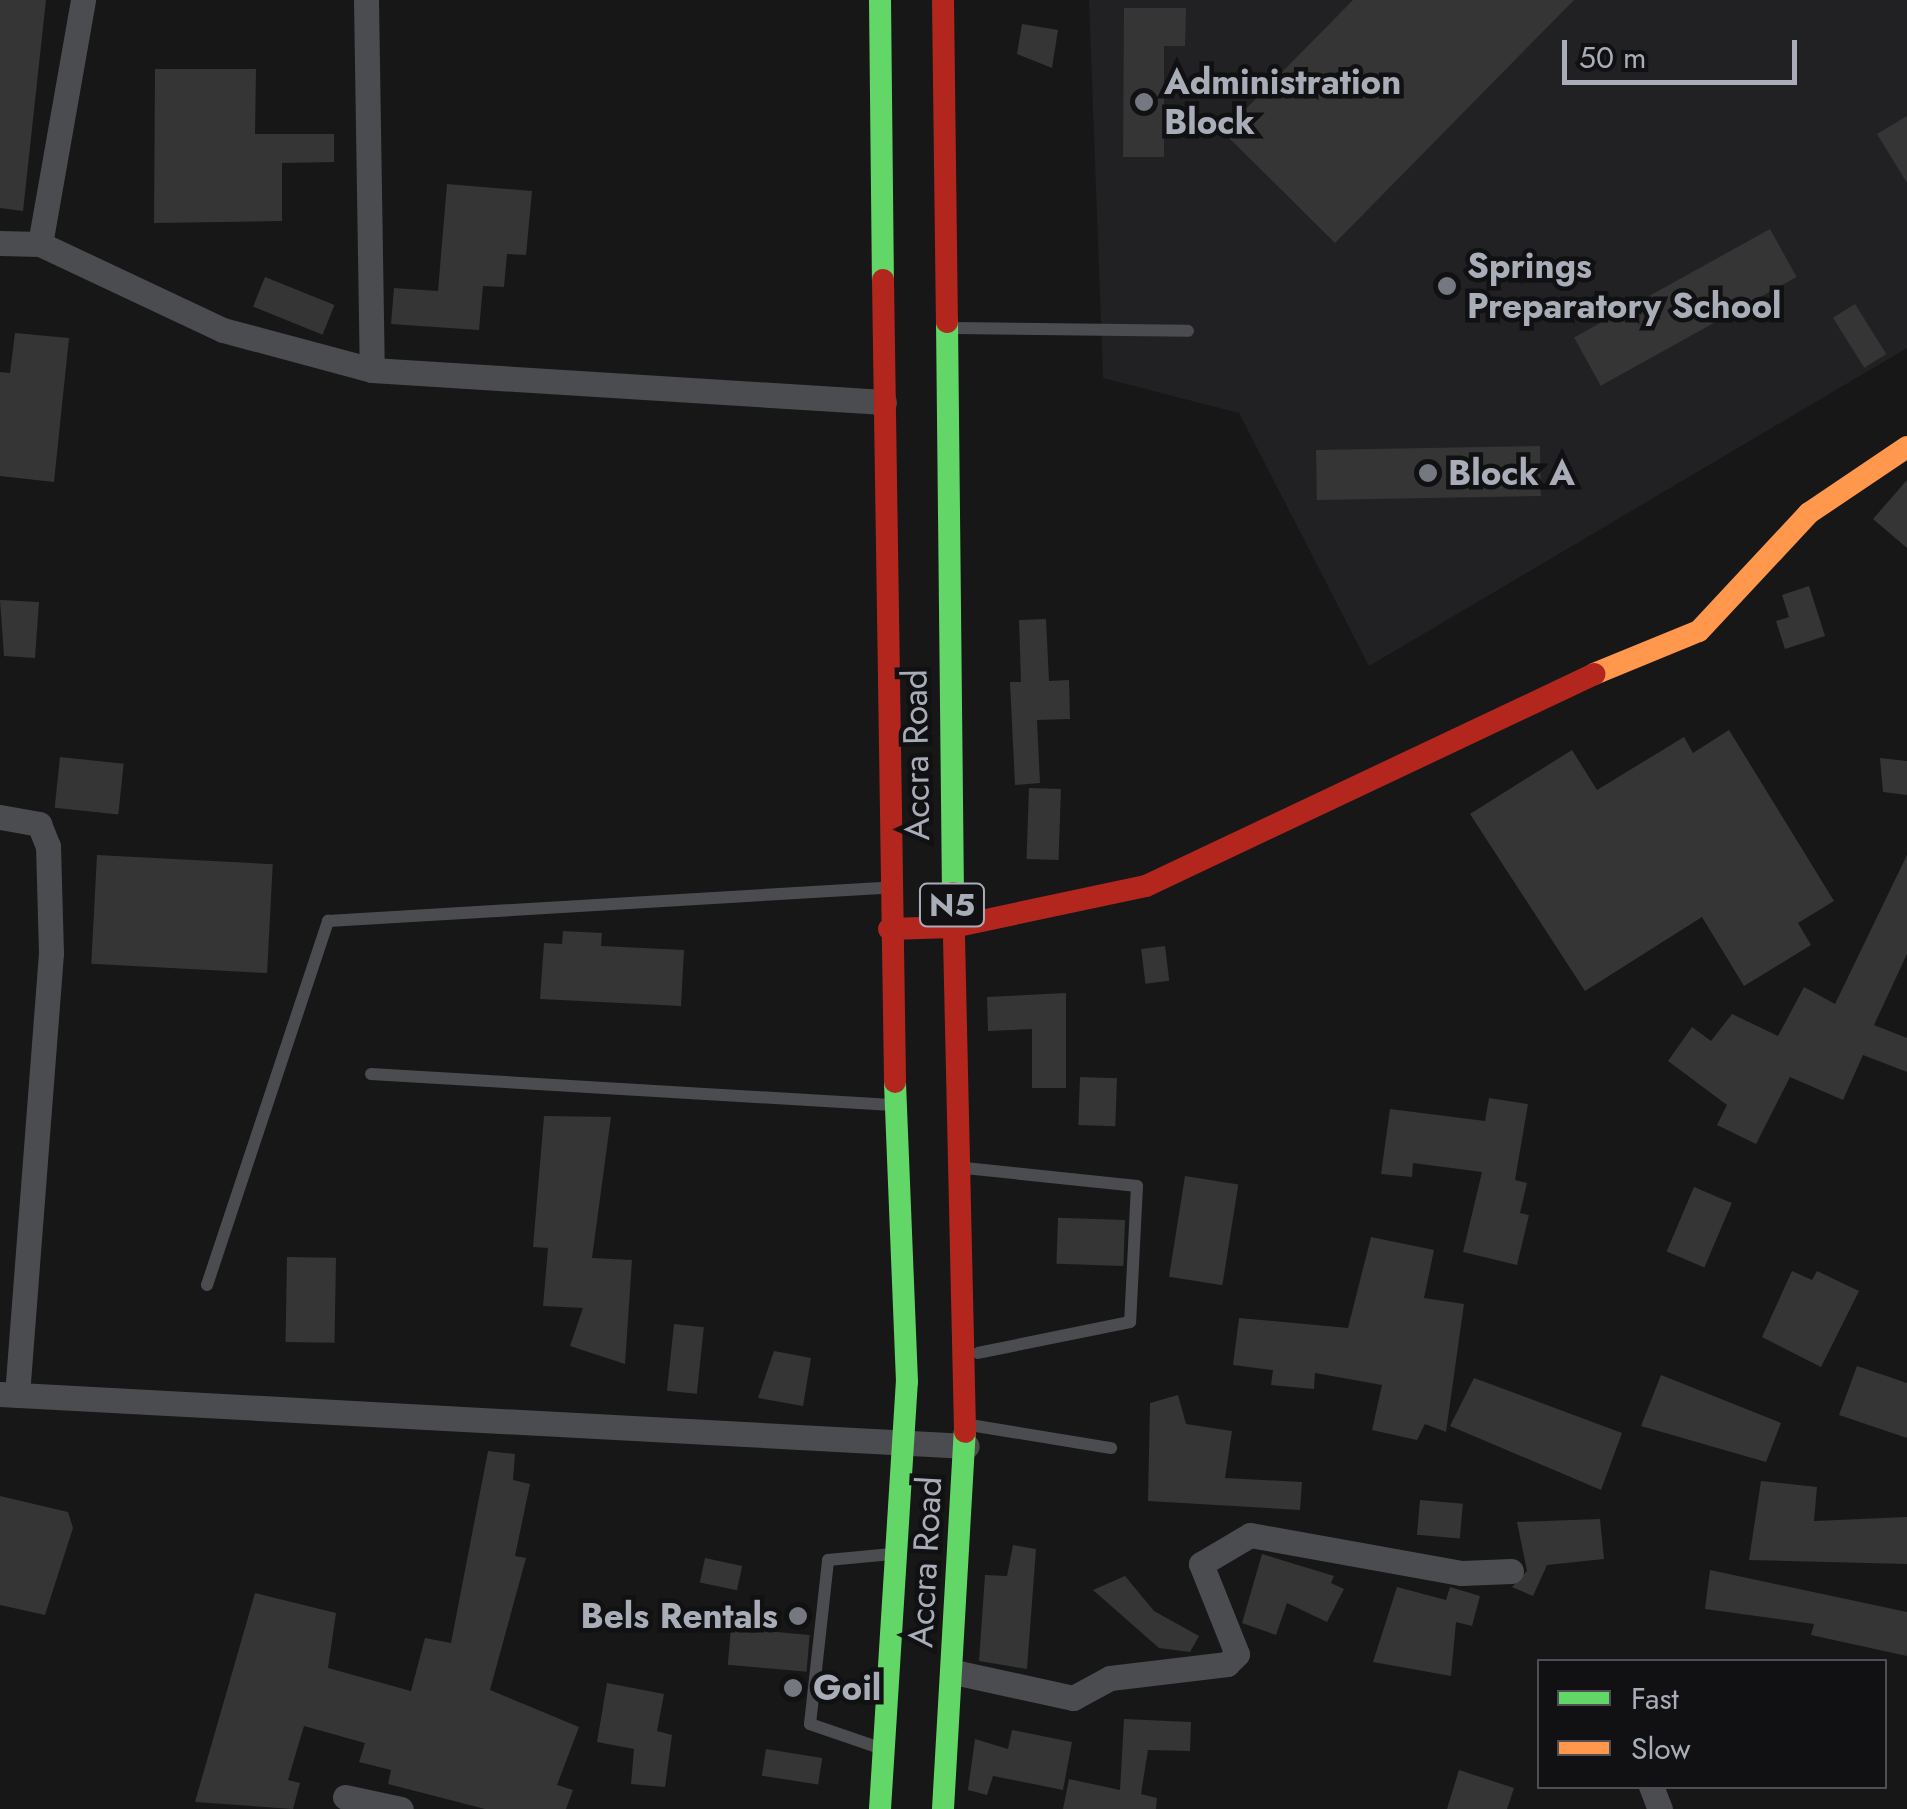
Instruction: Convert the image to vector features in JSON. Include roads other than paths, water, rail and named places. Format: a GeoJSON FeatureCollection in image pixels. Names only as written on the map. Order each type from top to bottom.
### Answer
{"type":"FeatureCollection","features":[{"type":"Feature","properties":{"kind":"main road","name":"Accra Road"},"geometry":{"type":"LineString","coordinates":[[880,0],[888,888],[900,1105],[904,1448],[880,1809]]}},
{"type":"Feature","properties":{"kind":"main road","name":"Accra Road"},"geometry":{"type":"LineString","coordinates":[[943,0],[953,927],[970,1354],[943,1809]]}},
{"type":"Feature","properties":{"kind":"main road"},"geometry":{"type":"LineString","coordinates":[[890,929],[953,927],[1146,886],[1495,716],[1699,632],[1809,513],[1907,447]]}},
{"type":"Feature","properties":{"kind":"street"},"geometry":{"type":"LineString","coordinates":[[40,244],[83,0]]}},
{"type":"Feature","properties":{"kind":"street"},"geometry":{"type":"LineString","coordinates":[[366,0],[372,370]]}},
{"type":"Feature","properties":{"kind":"street"},"geometry":{"type":"LineString","coordinates":[[0,243],[40,244],[224,330],[372,370],[884,402]]}},
{"type":"Feature","properties":{"kind":"street"},"geometry":{"type":"LineString","coordinates":[[0,816],[39,824],[48,846],[51,953],[9,1395],[904,1448],[967,1435]]}},
{"type":"Feature","properties":{"kind":"street"},"geometry":{"type":"LineString","coordinates":[[954,1672],[1073,1698],[1110,1678],[1227,1664],[1237,1654],[1201,1564],[1250,1535],[1293,1536],[1462,1573],[1512,1571]]}},
{"type":"Feature","properties":{"kind":"street"},"geometry":{"type":"LineString","coordinates":[[345,1797],[402,1809]]}},
{"type":"Feature","properties":{"kind":"lane"},"geometry":{"type":"LineString","coordinates":[[946,328],[1188,331]]}},
{"type":"Feature","properties":{"kind":"lane"},"geometry":{"type":"LineString","coordinates":[[207,1285],[328,921],[888,888]]}},
{"type":"Feature","properties":{"kind":"lane"},"geometry":{"type":"LineString","coordinates":[[370,1074],[900,1105]]}},
{"type":"Feature","properties":{"kind":"lane"},"geometry":{"type":"LineString","coordinates":[[961,1168],[1137,1186],[1130,1322],[970,1354]]}},
{"type":"Feature","properties":{"kind":"lane"},"geometry":{"type":"LineString","coordinates":[[967,1435],[1111,1448]]}},
{"type":"Feature","properties":{"kind":"lane"},"geometry":{"type":"LineString","coordinates":[[884,1750],[810,1724],[828,1560],[900,1553]]}},
{"type":"Feature","properties":{"kind":"place","name":"Administration Block"},"geometry":{"type":"Point","coordinates":[1144,102]}},
{"type":"Feature","properties":{"kind":"place","name":"Springs Preparatory School"},"geometry":{"type":"Point","coordinates":[1447,286]}},
{"type":"Feature","properties":{"kind":"place","name":"Block A"},"geometry":{"type":"Point","coordinates":[1428,473]}},
{"type":"Feature","properties":{"kind":"place","name":"Bels Rentals"},"geometry":{"type":"Point","coordinates":[798,1616]}},
{"type":"Feature","properties":{"kind":"place","name":"Goil"},"geometry":{"type":"Point","coordinates":[793,1688]}}]}
